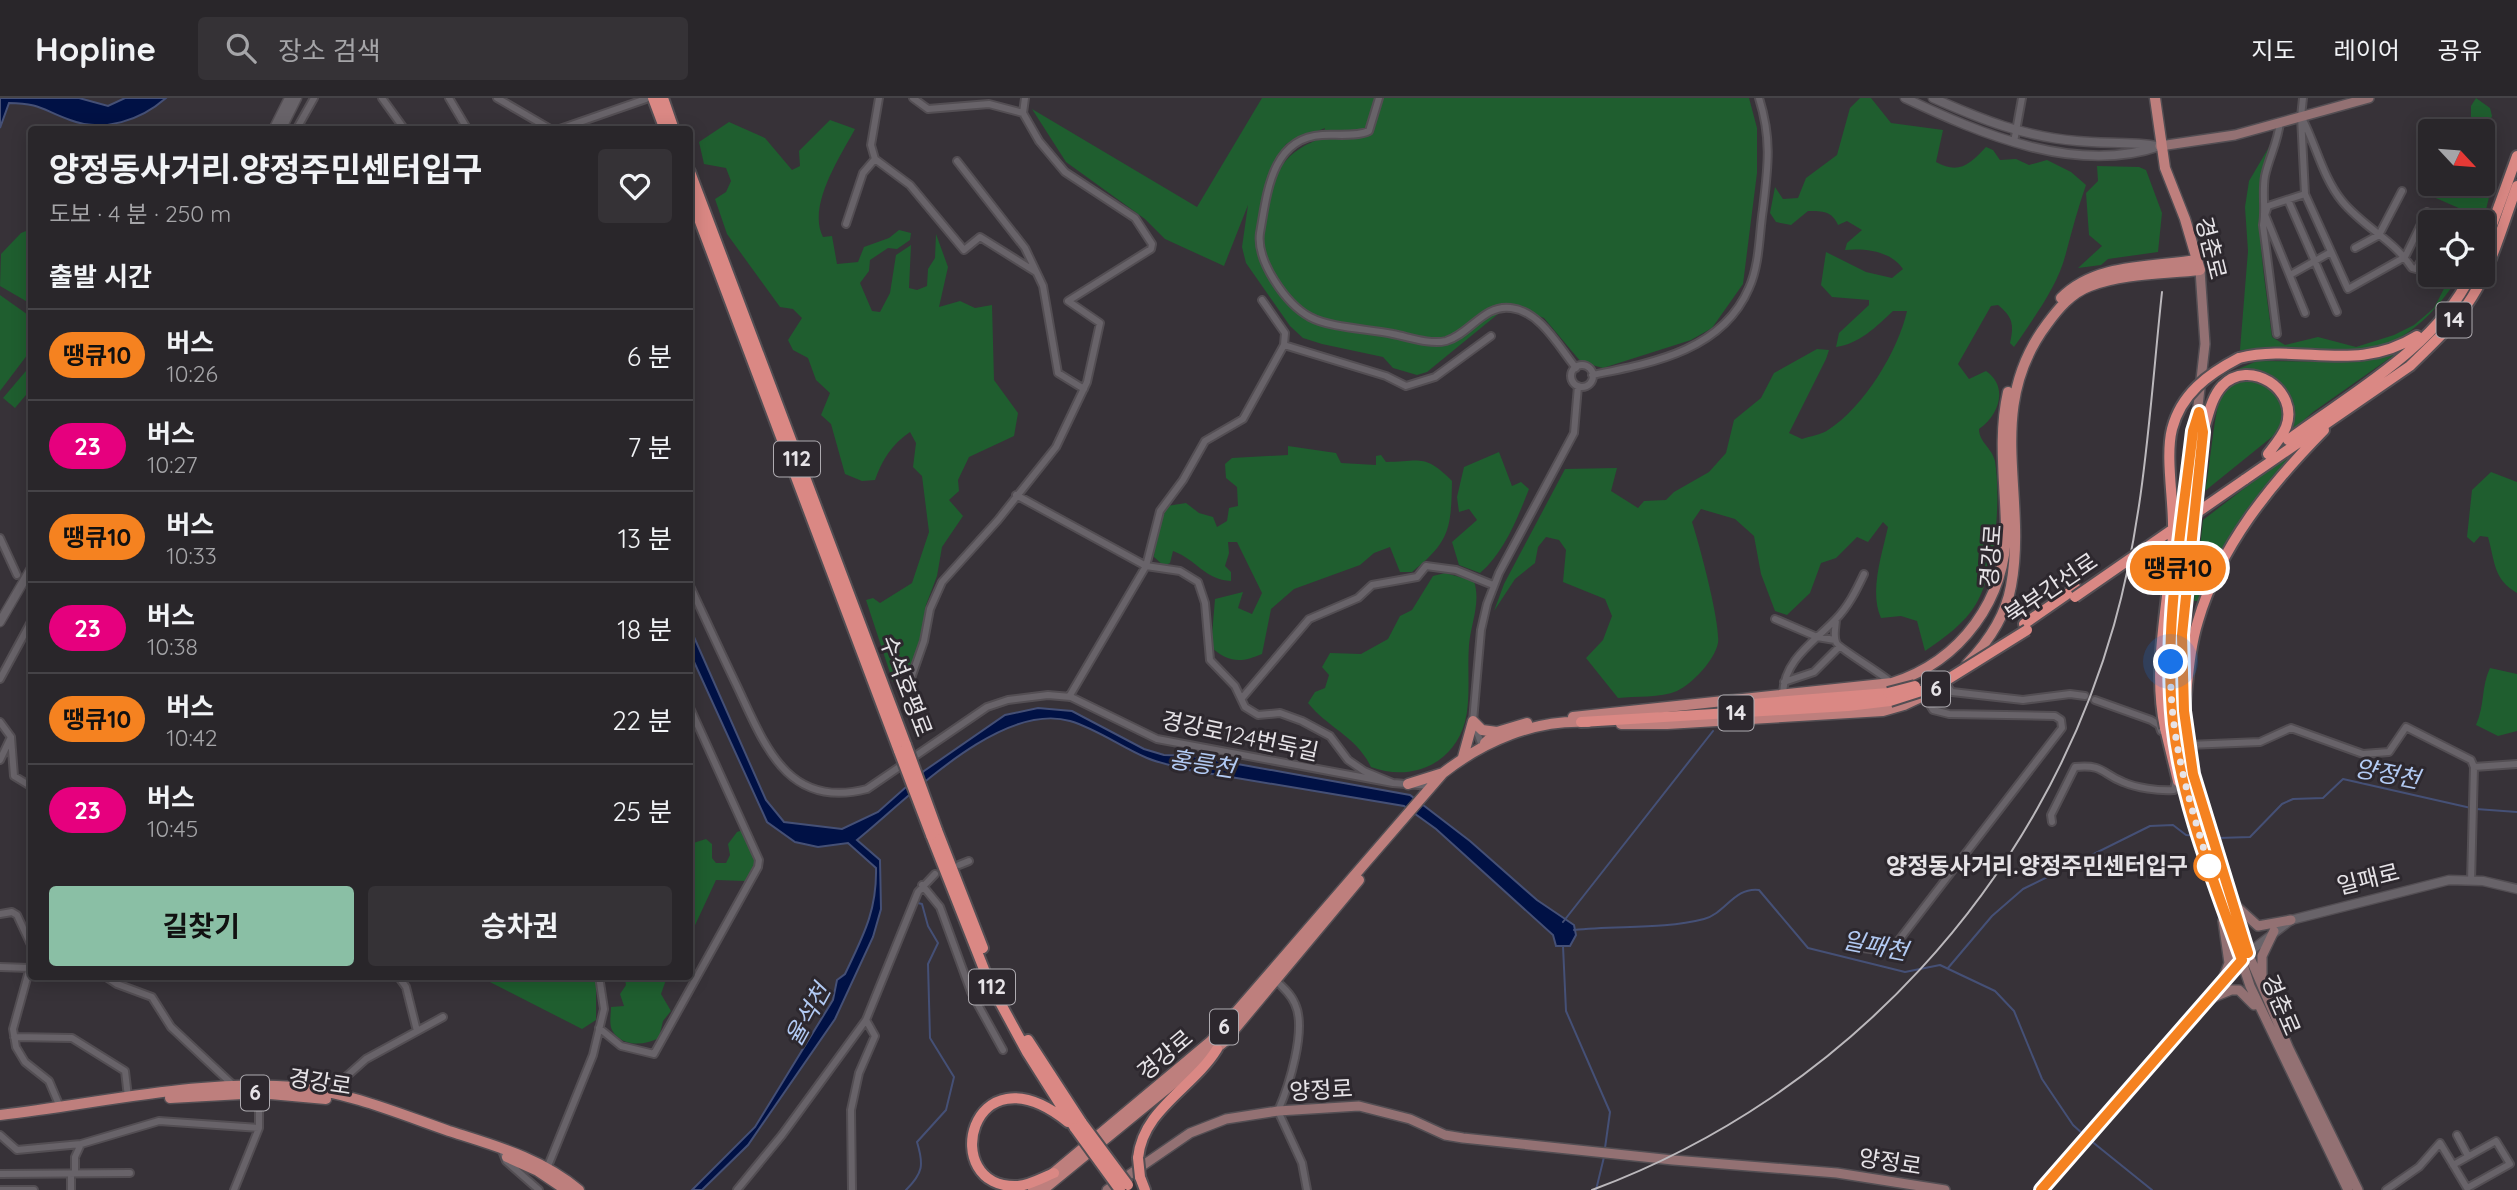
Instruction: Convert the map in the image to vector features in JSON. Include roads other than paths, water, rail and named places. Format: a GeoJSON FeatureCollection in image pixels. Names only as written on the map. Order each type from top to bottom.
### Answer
{"type":"FeatureCollection","features":[{"type":"Feature","properties":{"kind":"highway"},"geometry":{"type":"LineString","coordinates":[[663,98],[673,126]]}},
{"type":"Feature","properties":{"kind":"highway"},"geometry":{"type":"LineString","coordinates":[[649,99],[663,126]]}},
{"type":"Feature","properties":{"kind":"highway"},"geometry":{"type":"LineString","coordinates":[[2495,217],[2517,156]]}},
{"type":"Feature","properties":{"kind":"highway","name":"수석호평로"},"geometry":{"type":"LineString","coordinates":[[693,180],[989,982],[1027,1052],[1126,1188]]}},
{"type":"Feature","properties":{"kind":"highway","name":"북부간선로"},"geometry":{"type":"LineString","coordinates":[[1581,719],[1824,708],[1890,692],[1937,686],[2244,475],[2410,366],[2471,299],[2496,246],[2517,186]]}},
{"type":"Feature","properties":{"kind":"highway","name":"수석호평로"},"geometry":{"type":"LineString","coordinates":[[693,203],[903,748]]}},
{"type":"Feature","properties":{"kind":"highway","name":"북부간선로"},"geometry":{"type":"LineString","coordinates":[[2244,475],[2268,454],[2414,346],[2438,324],[2463,287]]}},
{"type":"Feature","properties":{"kind":"highway"},"geometry":{"type":"LineString","coordinates":[[2181,784],[2165,727],[2159,667],[2172,553],[2172,430],[2192,390],[2207,376],[2239,358],[2256,354],[2357,356],[2408,342],[2438,324]]}},
{"type":"Feature","properties":{"kind":"highway"},"geometry":{"type":"LineString","coordinates":[[2203,432],[2222,386],[2231,379],[2259,377],[2279,388],[2286,401],[2288,416],[2282,435],[2268,454]]}},
{"type":"Feature","properties":{"kind":"highway"},"geometry":{"type":"LineString","coordinates":[[2184,711],[2190,654],[2210,586],[2254,507],[2299,454],[2339,414]]}},
{"type":"Feature","properties":{"kind":"highway"},"geometry":{"type":"LineString","coordinates":[[1146,1190],[1140,1177],[1138,1158],[1142,1138],[1152,1119],[1209,1062],[1217,1049]]}},
{"type":"Feature","properties":{"kind":"highway"},"geometry":{"type":"LineString","coordinates":[[1054,1173],[1017,1187],[989,1179],[978,1169],[971,1152],[972,1132],[976,1123],[997,1105],[1026,1100],[1048,1106],[1079,1126]]}},
{"type":"Feature","properties":{"kind":"main road","name":"경춘로"},"geometry":{"type":"LineString","coordinates":[[2155,98],[2160,146],[2199,265],[2205,317],[2199,412],[2193,431],[2179,557],[2170,678],[2181,784],[2219,895],[2245,956],[2263,988],[2358,1190]]}},
{"type":"Feature","properties":{"kind":"main road"},"geometry":{"type":"LineString","coordinates":[[2160,146],[2204,141],[2369,98]]}},
{"type":"Feature","properties":{"kind":"main road","name":"경강로"},"geometry":{"type":"LineString","coordinates":[[1043,1190],[1217,1049],[1431,786],[1463,757],[1482,746],[1542,726],[1784,687],[1890,692],[1931,667],[1951,651],[1978,621],[1994,592],[2004,556],[2006,528],[2002,434],[2005,406],[2020,357],[2036,328],[2068,290],[2097,274],[2199,265]]}},
{"type":"Feature","properties":{"kind":"main road","name":"경강로"},"geometry":{"type":"LineString","coordinates":[[1482,746],[1497,732],[1535,721],[1581,719],[1667,724],[1873,712],[1903,705],[1945,683],[1983,648],[2006,603],[2014,565],[2011,411],[2017,381],[2037,337],[2069,298],[2092,285],[2199,265]]}},
{"type":"Feature","properties":{"kind":"main road","name":"경춘로"},"geometry":{"type":"LineString","coordinates":[[2199,412],[2203,432],[2182,635],[2184,711],[2188,745],[2262,1015],[2348,1190]]}},
{"type":"Feature","properties":{"kind":"main road"},"geometry":{"type":"LineString","coordinates":[[1994,592],[1998,588],[2003,590],[2006,603]]}},
{"type":"Feature","properties":{"kind":"main road"},"geometry":{"type":"LineString","coordinates":[[1978,621],[1976,633],[1981,637],[1995,625]]}},
{"type":"Feature","properties":{"kind":"main road"},"geometry":{"type":"LineString","coordinates":[[1890,692],[1903,705]]}},
{"type":"Feature","properties":{"kind":"main road"},"geometry":{"type":"LineString","coordinates":[[1463,757],[1473,721],[1482,730],[1497,732]]}},
{"type":"Feature","properties":{"kind":"main road"},"geometry":{"type":"LineString","coordinates":[[1408,784],[1443,773]]}},
{"type":"Feature","properties":{"kind":"main road"},"geometry":{"type":"LineString","coordinates":[[2219,895],[2229,963],[2222,982]]}},
{"type":"Feature","properties":{"kind":"main road"},"geometry":{"type":"LineString","coordinates":[[2231,901],[2258,926],[2291,920]]}},
{"type":"Feature","properties":{"kind":"main road"},"geometry":{"type":"LineString","coordinates":[[2263,988],[2262,956],[2274,931]]}},
{"type":"Feature","properties":{"kind":"main road","name":"경강로"},"geometry":{"type":"LineString","coordinates":[[1032,1190],[1196,1055],[1273,978]]}},
{"type":"Feature","properties":{"kind":"main road"},"geometry":{"type":"LineString","coordinates":[[2209,999],[2231,990],[2239,990],[2262,1015]]}},
{"type":"Feature","properties":{"kind":"main road","name":"경강로"},"geometry":{"type":"LineString","coordinates":[[0,1115],[233,1085],[352,1105],[502,1151],[566,1190]]}},
{"type":"Feature","properties":{"kind":"main road","name":"경강로"},"geometry":{"type":"LineString","coordinates":[[0,1121],[168,1098],[259,1090],[328,1093],[548,1166],[579,1190]]}},
{"type":"Feature","properties":{"kind":"main road","name":"양정로"},"geometry":{"type":"LineString","coordinates":[[1107,1190],[1190,1133],[1226,1119],[1278,1111],[1359,1106],[1410,1119],[1445,1135],[1594,1152],[1837,1173],[1944,1190]]}},
{"type":"Feature","properties":{"kind":"street"},"geometry":{"type":"LineString","coordinates":[[275,126],[289,98]]}},
{"type":"Feature","properties":{"kind":"street"},"geometry":{"type":"LineString","coordinates":[[283,126],[297,98]]}},
{"type":"Feature","properties":{"kind":"street"},"geometry":{"type":"LineString","coordinates":[[298,126],[314,98]]}},
{"type":"Feature","properties":{"kind":"street"},"geometry":{"type":"LineString","coordinates":[[382,98],[402,126]]}},
{"type":"Feature","properties":{"kind":"street"},"geometry":{"type":"LineString","coordinates":[[449,98],[466,126]]}},
{"type":"Feature","properties":{"kind":"street"},"geometry":{"type":"LineString","coordinates":[[498,98],[547,126]]}},
{"type":"Feature","properties":{"kind":"street"},"geometry":{"type":"LineString","coordinates":[[879,98],[871,145],[875,159],[910,185],[922,203],[964,250],[980,237],[1036,272]]}},
{"type":"Feature","properties":{"kind":"street"},"geometry":{"type":"LineString","coordinates":[[913,98],[928,109],[989,104],[1023,113]]}},
{"type":"Feature","properties":{"kind":"street"},"geometry":{"type":"LineString","coordinates":[[910,681],[924,641],[930,609],[942,582],[998,520],[1056,447],[1084,389],[1100,323],[1069,305],[1068,301],[1151,249],[1152,244],[1135,218],[1065,172],[1039,141],[1023,113],[1026,98]]}},
{"type":"Feature","properties":{"kind":"street"},"geometry":{"type":"LineString","coordinates":[[1379,98],[1369,131],[1305,138],[1281,155],[1271,179],[1260,237],[1267,269],[1301,310],[1311,317],[1432,341],[1456,337],[1491,311],[1510,307],[1523,310],[1534,317],[1576,368]]}},
{"type":"Feature","properties":{"kind":"street"},"geometry":{"type":"LineString","coordinates":[[1592,375],[1658,362],[1693,347],[1729,319],[1741,302],[1755,269],[1768,169],[1770,139],[1759,98]]}},
{"type":"Feature","properties":{"kind":"street"},"geometry":{"type":"LineString","coordinates":[[1905,98],[2014,142],[2047,150],[2138,154],[2160,146]]}},
{"type":"Feature","properties":{"kind":"street"},"geometry":{"type":"LineString","coordinates":[[1933,98],[2017,132],[2076,141],[2136,142],[2160,146]]}},
{"type":"Feature","properties":{"kind":"street"},"geometry":{"type":"LineString","coordinates":[[2014,142],[2022,98]]}},
{"type":"Feature","properties":{"kind":"street"},"geometry":{"type":"LineString","coordinates":[[2303,98],[2301,117],[2305,194],[2351,290],[2405,257],[2418,230]]}},
{"type":"Feature","properties":{"kind":"street"},"geometry":{"type":"LineString","coordinates":[[566,126],[649,99]]}},
{"type":"Feature","properties":{"kind":"street"},"geometry":{"type":"LineString","coordinates":[[928,109],[931,99]]}},
{"type":"Feature","properties":{"kind":"street"},"geometry":{"type":"LineString","coordinates":[[2301,117],[2330,184],[2358,220],[2405,257],[2412,268],[2416,269],[2418,266]]}},
{"type":"Feature","properties":{"kind":"street"},"geometry":{"type":"LineString","coordinates":[[2280,122],[2278,139],[2266,174],[2261,207],[2305,313]]}},
{"type":"Feature","properties":{"kind":"street"},"geometry":{"type":"LineString","coordinates":[[846,224],[863,173],[875,159]]}},
{"type":"Feature","properties":{"kind":"street"},"geometry":{"type":"LineString","coordinates":[[957,161],[983,197],[1017,234],[1042,286],[1053,333],[1058,373],[1084,389]]}},
{"type":"Feature","properties":{"kind":"street"},"geometry":{"type":"LineString","coordinates":[[2355,248],[2378,235],[2402,191]]}},
{"type":"Feature","properties":{"kind":"street"},"geometry":{"type":"LineString","coordinates":[[2277,334],[2263,225],[2265,215],[2268,206],[2305,194]]}},
{"type":"Feature","properties":{"kind":"street"},"geometry":{"type":"LineString","coordinates":[[2288,200],[2337,312]]}},
{"type":"Feature","properties":{"kind":"street"},"geometry":{"type":"LineString","coordinates":[[2290,275],[2331,252]]}},
{"type":"Feature","properties":{"kind":"street"},"geometry":{"type":"LineString","coordinates":[[1069,696],[1146,566],[1160,511],[1183,480],[1205,442],[1243,419],[1284,345],[1285,333],[1262,300]]}},
{"type":"Feature","properties":{"kind":"street"},"geometry":{"type":"LineString","coordinates":[[1284,345],[1385,376],[1406,386],[1435,377],[1491,336]]}},
{"type":"Feature","properties":{"kind":"street"},"geometry":{"type":"LineString","coordinates":[[1576,368],[1587,367],[1592,375]]}},
{"type":"Feature","properties":{"kind":"street"},"geometry":{"type":"LineString","coordinates":[[1482,746],[1473,721],[1481,630],[1493,585],[1574,433],[1578,386],[1571,378],[1576,368]]}},
{"type":"Feature","properties":{"kind":"street"},"geometry":{"type":"LineString","coordinates":[[1578,386],[1588,385],[1592,375]]}},
{"type":"Feature","properties":{"kind":"street"},"geometry":{"type":"LineString","coordinates":[[1016,495],[1146,566],[1180,571],[1198,582],[1205,603],[1210,660],[1228,677],[1245,707],[1258,715],[1280,713],[1330,736],[1348,760],[1364,771],[1393,783],[1431,786]]}},
{"type":"Feature","properties":{"kind":"street"},"geometry":{"type":"LineString","coordinates":[[0,538],[17,575]]}},
{"type":"Feature","properties":{"kind":"street"},"geometry":{"type":"LineString","coordinates":[[1242,698],[1302,625],[1318,614],[1358,598],[1372,585],[1417,577],[1426,566],[1456,570],[1493,585]]}},
{"type":"Feature","properties":{"kind":"street"},"geometry":{"type":"LineString","coordinates":[[0,622],[28,574]]}},
{"type":"Feature","properties":{"kind":"street"},"geometry":{"type":"LineString","coordinates":[[1784,687],[1787,668],[1836,619],[1854,596],[1864,575]]}},
{"type":"Feature","properties":{"kind":"street"},"geometry":{"type":"LineString","coordinates":[[0,632],[28,584]]}},
{"type":"Feature","properties":{"kind":"street","name":"경강로124번둑길"},"geometry":{"type":"LineString","coordinates":[[693,592],[769,752],[781,768],[809,788],[849,794],[867,789],[987,707],[1008,699],[1048,695],[1069,696],[1157,739],[1393,783]]}},
{"type":"Feature","properties":{"kind":"street"},"geometry":{"type":"LineString","coordinates":[[1775,619],[1817,637],[1835,640]]}},
{"type":"Feature","properties":{"kind":"street"},"geometry":{"type":"LineString","coordinates":[[1836,619],[1835,640],[1839,647],[1873,666],[1890,692]]}},
{"type":"Feature","properties":{"kind":"street"},"geometry":{"type":"LineString","coordinates":[[0,679],[28,627]]}},
{"type":"Feature","properties":{"kind":"street"},"geometry":{"type":"LineString","coordinates":[[1784,687],[1814,672],[1839,647]]}},
{"type":"Feature","properties":{"kind":"street"},"geometry":{"type":"LineString","coordinates":[[1945,683],[1952,692],[2023,700],[2070,694],[2085,696]]}},
{"type":"Feature","properties":{"kind":"street"},"geometry":{"type":"LineString","coordinates":[[1856,947],[1877,950],[1896,944],[2062,728],[2061,720],[2055,716],[1950,714],[1933,710],[1924,695]]}},
{"type":"Feature","properties":{"kind":"street"},"geometry":{"type":"LineString","coordinates":[[2052,822],[2050,816],[2075,767],[2107,770],[2123,783],[2165,791],[2174,790],[2181,784],[2172,777],[2159,724],[2095,700]]}},
{"type":"Feature","properties":{"kind":"street"},"geometry":{"type":"LineString","coordinates":[[599,1028],[621,1046],[654,1054],[758,867],[759,860],[693,715]]}},
{"type":"Feature","properties":{"kind":"street"},"geometry":{"type":"LineString","coordinates":[[0,722],[11,737],[14,776],[28,785]]}},
{"type":"Feature","properties":{"kind":"street"},"geometry":{"type":"LineString","coordinates":[[2188,745],[2260,742],[2291,728],[2363,754],[2379,754],[2389,752],[2406,727],[2471,761],[2474,767],[2471,881]]}},
{"type":"Feature","properties":{"kind":"street"},"geometry":{"type":"LineString","coordinates":[[0,760],[11,737]]}},
{"type":"Feature","properties":{"kind":"street"},"geometry":{"type":"LineString","coordinates":[[2474,767],[2517,764]]}},
{"type":"Feature","properties":{"kind":"street"},"geometry":{"type":"LineString","coordinates":[[959,864],[969,860]]}},
{"type":"Feature","properties":{"kind":"street"},"geometry":{"type":"LineString","coordinates":[[737,1190],[782,1135],[866,1020],[922,885],[935,874]]}},
{"type":"Feature","properties":{"kind":"street","name":"일패로"},"geometry":{"type":"LineString","coordinates":[[2040,1190],[2245,956],[2291,920],[2442,881],[2471,881],[2517,889]]}},
{"type":"Feature","properties":{"kind":"street"},"geometry":{"type":"LineString","coordinates":[[922,885],[940,907],[971,992],[1003,1050]]}},
{"type":"Feature","properties":{"kind":"street"},"geometry":{"type":"LineString","coordinates":[[0,914],[12,912],[17,915],[28,938]]}},
{"type":"Feature","properties":{"kind":"street"},"geometry":{"type":"LineString","coordinates":[[0,967],[28,964]]}},
{"type":"Feature","properties":{"kind":"street"},"geometry":{"type":"LineString","coordinates":[[28,972],[13,1028],[16,1047],[25,1062],[49,1080],[60,1107]]}},
{"type":"Feature","properties":{"kind":"street"},"geometry":{"type":"LineString","coordinates":[[1273,978],[1295,1002],[1300,1018],[1285,1094],[1278,1111],[1302,1163],[1307,1190]]}},
{"type":"Feature","properties":{"kind":"street"},"geometry":{"type":"LineString","coordinates":[[111,980],[152,997],[171,1027],[233,1085]]}},
{"type":"Feature","properties":{"kind":"street"},"geometry":{"type":"LineString","coordinates":[[401,980],[406,987],[417,1031]]}},
{"type":"Feature","properties":{"kind":"street"},"geometry":{"type":"LineString","coordinates":[[548,1166],[585,1079],[604,1009],[600,980]]}},
{"type":"Feature","properties":{"kind":"street"},"geometry":{"type":"LineString","coordinates":[[328,1093],[366,1059],[443,1017]]}},
{"type":"Feature","properties":{"kind":"street"},"geometry":{"type":"LineString","coordinates":[[852,1190],[851,1111],[859,1073],[867,1061],[875,1035],[866,1020]]}},
{"type":"Feature","properties":{"kind":"street"},"geometry":{"type":"LineString","coordinates":[[15,1037],[72,1038],[83,1043],[125,1071],[128,1097]]}},
{"type":"Feature","properties":{"kind":"street"},"geometry":{"type":"LineString","coordinates":[[234,1190],[259,1128],[259,1090]]}},
{"type":"Feature","properties":{"kind":"street"},"geometry":{"type":"LineString","coordinates":[[0,1135],[17,1150],[80,1144],[159,1121],[259,1128]]}},
{"type":"Feature","properties":{"kind":"street"},"geometry":{"type":"LineString","coordinates":[[2457,1135],[2468,1156]]}},
{"type":"Feature","properties":{"kind":"street"},"geometry":{"type":"LineString","coordinates":[[2386,1190],[2418,1167],[2440,1143],[2453,1165],[2468,1188],[2510,1164],[2497,1141],[2453,1165]]}},
{"type":"Feature","properties":{"kind":"street"},"geometry":{"type":"LineString","coordinates":[[71,1190],[75,1157],[80,1144]]}},
{"type":"Feature","properties":{"kind":"street","name":"경강로"},"geometry":{"type":"LineString","coordinates":[[502,1151],[538,1190]]}},
{"type":"Feature","properties":{"kind":"street"},"geometry":{"type":"LineString","coordinates":[[0,1174],[130,1173]]}},
{"type":"Feature","properties":{"kind":"street"},"geometry":{"type":"LineString","coordinates":[[0,1190],[34,1190]]}},
{"type":"Feature","properties":{"kind":"water"},"geometry":{"type":"Polygon","coordinates":[[[0,98],[79,98],[108,106],[125,98],[166,98],[145,113],[109,125],[83,124],[35,106],[9,103],[0,128],[0,98]]]}},
{"type":"Feature","properties":{"kind":"water","name":"홍릉천"},"geometry":{"type":"Polygon","coordinates":[[[693,635],[766,800],[784,822],[842,829],[878,812],[924,771],[1005,715],[1038,708],[1072,711],[1144,749],[1164,755],[1193,756],[1410,795],[1470,841],[1537,900],[1574,925],[1576,935],[1570,946],[1556,946],[1553,935],[1436,829],[1404,806],[1183,769],[1147,758],[1070,721],[1043,719],[1014,725],[985,739],[956,758],[857,840],[880,860],[881,909],[873,937],[835,1019],[748,1145],[702,1190],[692,1190],[755,1127],[833,1000],[837,980],[845,974],[868,923],[874,897],[876,868],[848,843],[818,847],[795,842],[767,822],[693,660],[693,635]]]}},
{"type":"Feature","properties":{"kind":"waterway"},"geometry":{"type":"LineString","coordinates":[[1563,922],[1713,731]]}},
{"type":"Feature","properties":{"kind":"waterway","name":"양정천"},"geometry":{"type":"LineString","coordinates":[[2218,838],[2250,837],[2282,804],[2293,799],[2323,798],[2343,779],[2471,808]]}},
{"type":"Feature","properties":{"kind":"waterway","name":"양정천"},"geometry":{"type":"LineString","coordinates":[[2476,809],[2517,812]]}},
{"type":"Feature","properties":{"kind":"waterway","name":"양정천"},"geometry":{"type":"LineString","coordinates":[[1948,968],[1992,916],[2023,889],[2150,826],[2173,825],[2186,835],[2198,836]]}},
{"type":"Feature","properties":{"kind":"waterway","name":"일패천"},"geometry":{"type":"LineString","coordinates":[[1574,930],[1672,925],[1704,919],[1718,912],[1743,892],[1759,890],[1808,948],[1905,972],[1940,965],[1995,991],[2014,1011],[2042,1079],[2073,1125],[2083,1134]]}},
{"type":"Feature","properties":{"kind":"waterway"},"geometry":{"type":"LineString","coordinates":[[906,1190],[919,1173],[921,1157],[917,1142],[946,1110],[954,1077],[930,1038],[928,964],[938,943],[928,926],[922,904],[918,903]]}},
{"type":"Feature","properties":{"kind":"waterway","name":"홍릉천"},"geometry":{"type":"LineString","coordinates":[[1563,946],[1566,1011],[1610,1112],[1605,1148]]}},
{"type":"Feature","properties":{"kind":"waterway","name":"일패천"},"geometry":{"type":"LineString","coordinates":[[2090,1140],[2152,1190]]}},
{"type":"Feature","properties":{"kind":"waterway","name":"홍릉천"},"geometry":{"type":"LineString","coordinates":[[1596,1190],[1604,1157]]}},
{"type":"Feature","properties":{"kind":"tunnel"},"geometry":{"type":"LineString","coordinates":[[17,575],[28,581]]}},
{"type":"Feature","properties":{"kind":"railway"},"geometry":{"type":"LineString","coordinates":[[1592,1190],[1684,1150],[1770,1099],[1849,1038],[1920,969],[1983,893],[2037,809],[2081,720],[2114,625],[2124,584],[2140,501],[2162,292]]}},
{"type":"Feature","properties":{"kind":"place","name":"양정동사거리.양정주민센터입구"},"geometry":{"type":"Point","coordinates":[2209,866]}},
{"type":"Feature","properties":{"kind":"water label","name":"율석천"},"geometry":{"type":"Point","coordinates":[808,1015]}}]}
